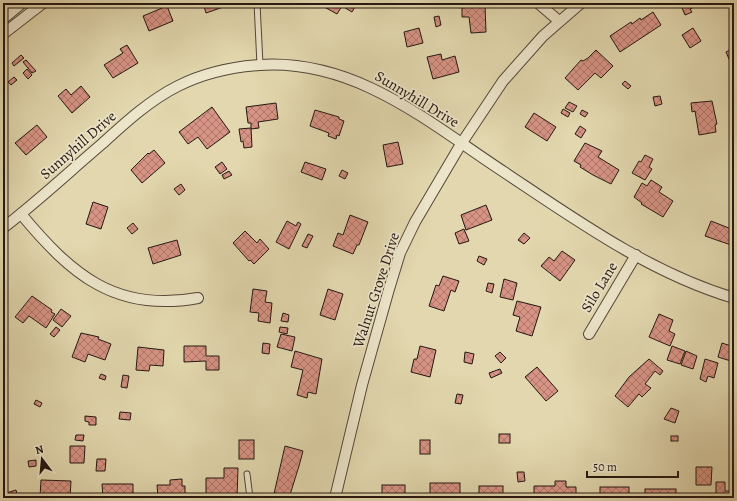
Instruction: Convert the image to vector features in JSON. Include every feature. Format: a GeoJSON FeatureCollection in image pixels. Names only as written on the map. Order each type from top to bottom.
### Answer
{"type":"FeatureCollection","features":[{"type":"Feature","properties":{"kind":"street"},"geometry":{"type":"LineString","coordinates":[[3,19],[22,3]]}},
{"type":"Feature","properties":{"kind":"street"},"geometry":{"type":"LineString","coordinates":[[3,34],[43,3]]}},
{"type":"Feature","properties":{"kind":"street"},"geometry":{"type":"LineString","coordinates":[[538,3],[558,21]]}},
{"type":"Feature","properties":{"kind":"street","name":"Walnut Grove Drive"},"geometry":{"type":"LineString","coordinates":[[335,498],[362,385],[400,253],[415,222],[461,144],[503,81],[524,55],[558,21],[581,3]]}},
{"type":"Feature","properties":{"kind":"street","name":"Sunnyhill Drive"},"geometry":{"type":"LineString","coordinates":[[3,228],[127,122],[176,88],[197,77],[220,70],[260,65],[290,66],[316,69],[365,84],[423,116],[461,144],[636,255],[689,282],[734,298]]}},
{"type":"Feature","properties":{"kind":"street"},"geometry":{"type":"LineString","coordinates":[[21,214],[57,256],[95,283],[117,294],[140,300],[179,302],[198,298]]}},
{"type":"Feature","properties":{"kind":"street","name":"Silo Lane"},"geometry":{"type":"LineString","coordinates":[[589,334],[636,255]]}},
{"type":"Feature","properties":{"kind":"lane"},"geometry":{"type":"LineString","coordinates":[[257,3],[260,65]]}},
{"type":"Feature","properties":{"kind":"lane"},"geometry":{"type":"LineString","coordinates":[[247,474],[250,498]]}},
{"type":"Feature","properties":{"kind":"building"},"geometry":{"type":"Polygon","coordinates":[[[203,3],[235,3],[206,13],[203,3]]]}},
{"type":"Feature","properties":{"kind":"building"},"geometry":{"type":"Polygon","coordinates":[[[317,3],[357,3],[352,12],[342,6],[337,14],[317,3]]]}},
{"type":"Feature","properties":{"kind":"building"},"geometry":{"type":"Polygon","coordinates":[[[458,3],[473,3],[474,6],[485,5],[486,32],[471,33],[469,17],[462,17],[462,7],[459,8],[458,3]]]}},
{"type":"Feature","properties":{"kind":"building"},"geometry":{"type":"Polygon","coordinates":[[[680,3],[703,3],[690,9],[692,12],[685,15],[680,3]]]}},
{"type":"Feature","properties":{"kind":"building"},"geometry":{"type":"Polygon","coordinates":[[[167,6],[173,21],[149,31],[143,16],[167,6]]]}},
{"type":"Feature","properties":{"kind":"building"},"geometry":{"type":"Polygon","coordinates":[[[653,12],[661,25],[620,52],[610,36],[631,22],[632,24],[640,18],[641,20],[653,12]]]}},
{"type":"Feature","properties":{"kind":"building"},"geometry":{"type":"Polygon","coordinates":[[[439,16],[441,25],[436,27],[434,17],[439,16]]]}},
{"type":"Feature","properties":{"kind":"building"},"geometry":{"type":"Polygon","coordinates":[[[419,28],[423,43],[407,47],[404,32],[419,28]]]}},
{"type":"Feature","properties":{"kind":"building"},"geometry":{"type":"Polygon","coordinates":[[[693,28],[701,41],[690,48],[682,35],[693,28]]]}},
{"type":"Feature","properties":{"kind":"building"},"geometry":{"type":"Polygon","coordinates":[[[127,45],[138,63],[113,78],[104,65],[123,53],[120,49],[127,45]]]}},
{"type":"Feature","properties":{"kind":"building"},"geometry":{"type":"Polygon","coordinates":[[[734,48],[734,65],[732,66],[726,52],[734,48]]]}},
{"type":"Feature","properties":{"kind":"building"},"geometry":{"type":"Polygon","coordinates":[[[596,50],[613,66],[601,78],[595,73],[578,90],[565,78],[581,60],[583,61],[588,58],[596,50]]]}},
{"type":"Feature","properties":{"kind":"building"},"geometry":{"type":"Polygon","coordinates":[[[441,54],[442,60],[455,56],[459,72],[433,79],[427,57],[441,54]]]}},
{"type":"Feature","properties":{"kind":"building"},"geometry":{"type":"Polygon","coordinates":[[[21,55],[24,58],[14,66],[12,63],[21,55]]]}},
{"type":"Feature","properties":{"kind":"building"},"geometry":{"type":"Polygon","coordinates":[[[26,60],[36,71],[32,73],[23,62],[26,60]]]}},
{"type":"Feature","properties":{"kind":"building"},"geometry":{"type":"Polygon","coordinates":[[[27,69],[32,75],[28,79],[23,73],[27,69]]]}},
{"type":"Feature","properties":{"kind":"building"},"geometry":{"type":"Polygon","coordinates":[[[14,77],[17,80],[11,85],[8,82],[14,77]]]}},
{"type":"Feature","properties":{"kind":"building"},"geometry":{"type":"Polygon","coordinates":[[[625,81],[631,86],[628,89],[622,84],[625,81]]]}},
{"type":"Feature","properties":{"kind":"building"},"geometry":{"type":"Polygon","coordinates":[[[81,86],[90,97],[72,113],[58,96],[66,89],[71,95],[81,86]]]}},
{"type":"Feature","properties":{"kind":"building"},"geometry":{"type":"Polygon","coordinates":[[[660,96],[662,104],[655,106],[653,97],[660,96]]]}},
{"type":"Feature","properties":{"kind":"building"},"geometry":{"type":"Polygon","coordinates":[[[712,101],[717,124],[715,125],[716,132],[699,135],[695,111],[692,112],[691,103],[712,101]]]}},
{"type":"Feature","properties":{"kind":"building"},"geometry":{"type":"Polygon","coordinates":[[[569,102],[577,106],[573,112],[565,108],[569,102]]]}},
{"type":"Feature","properties":{"kind":"building"},"geometry":{"type":"Polygon","coordinates":[[[276,103],[278,119],[258,122],[259,128],[251,129],[251,123],[248,123],[246,107],[276,103]]]}},
{"type":"Feature","properties":{"kind":"building"},"geometry":{"type":"Polygon","coordinates":[[[212,107],[230,132],[207,149],[198,137],[188,144],[179,132],[212,107]]]}},
{"type":"Feature","properties":{"kind":"building"},"geometry":{"type":"Polygon","coordinates":[[[563,109],[570,113],[568,117],[561,113],[563,109]]]}},
{"type":"Feature","properties":{"kind":"building"},"geometry":{"type":"Polygon","coordinates":[[[315,110],[339,117],[339,119],[344,121],[339,136],[337,135],[336,139],[328,136],[329,133],[310,126],[315,110]]]}},
{"type":"Feature","properties":{"kind":"building"},"geometry":{"type":"Polygon","coordinates":[[[582,110],[588,113],[585,117],[580,114],[582,110]]]}},
{"type":"Feature","properties":{"kind":"building"},"geometry":{"type":"Polygon","coordinates":[[[534,113],[556,127],[547,141],[525,127],[534,113]]]}},
{"type":"Feature","properties":{"kind":"building"},"geometry":{"type":"Polygon","coordinates":[[[37,125],[47,137],[26,155],[15,143],[37,125]]]}},
{"type":"Feature","properties":{"kind":"building"},"geometry":{"type":"Polygon","coordinates":[[[580,126],[586,130],[581,138],[575,134],[580,126]]]}},
{"type":"Feature","properties":{"kind":"building"},"geometry":{"type":"Polygon","coordinates":[[[251,128],[252,147],[244,148],[243,141],[241,142],[239,129],[251,128]]]}},
{"type":"Feature","properties":{"kind":"building"},"geometry":{"type":"Polygon","coordinates":[[[398,142],[403,164],[387,167],[383,145],[398,142]]]}},
{"type":"Feature","properties":{"kind":"building"},"geometry":{"type":"Polygon","coordinates":[[[585,143],[602,151],[598,157],[619,170],[611,184],[580,167],[581,165],[574,161],[585,143]]]}},
{"type":"Feature","properties":{"kind":"building"},"geometry":{"type":"Polygon","coordinates":[[[154,150],[165,163],[142,183],[131,170],[148,153],[149,154],[154,150]]]}},
{"type":"Feature","properties":{"kind":"building"},"geometry":{"type":"Polygon","coordinates":[[[645,155],[653,159],[649,167],[652,169],[645,180],[632,173],[639,161],[641,162],[645,155]]]}},
{"type":"Feature","properties":{"kind":"building"},"geometry":{"type":"Polygon","coordinates":[[[222,162],[227,169],[220,174],[215,167],[222,162]]]}},
{"type":"Feature","properties":{"kind":"building"},"geometry":{"type":"Polygon","coordinates":[[[305,162],[326,169],[322,180],[301,172],[305,162]]]}},
{"type":"Feature","properties":{"kind":"building"},"geometry":{"type":"Polygon","coordinates":[[[342,170],[348,173],[345,179],[339,176],[342,170]]]}},
{"type":"Feature","properties":{"kind":"building"},"geometry":{"type":"Polygon","coordinates":[[[3,171],[8,177],[3,181],[3,171]]]}},
{"type":"Feature","properties":{"kind":"building"},"geometry":{"type":"Polygon","coordinates":[[[229,171],[232,175],[224,179],[222,175],[229,171]]]}},
{"type":"Feature","properties":{"kind":"building"},"geometry":{"type":"Polygon","coordinates":[[[651,180],[662,187],[659,192],[673,201],[663,217],[641,204],[642,203],[634,197],[642,183],[647,186],[651,180]]]}},
{"type":"Feature","properties":{"kind":"building"},"geometry":{"type":"Polygon","coordinates":[[[181,184],[185,190],[179,195],[174,189],[181,184]]]}},
{"type":"Feature","properties":{"kind":"building"},"geometry":{"type":"Polygon","coordinates":[[[93,202],[108,207],[101,229],[86,224],[93,202]]]}},
{"type":"Feature","properties":{"kind":"building"},"geometry":{"type":"Polygon","coordinates":[[[486,205],[492,220],[466,230],[461,215],[486,205]]]}},
{"type":"Feature","properties":{"kind":"building"},"geometry":{"type":"Polygon","coordinates":[[[350,215],[368,222],[359,245],[357,245],[353,254],[333,246],[338,233],[343,235],[350,215]]]}},
{"type":"Feature","properties":{"kind":"building"},"geometry":{"type":"Polygon","coordinates":[[[287,221],[296,226],[298,222],[301,224],[289,249],[276,242],[287,221]]]}},
{"type":"Feature","properties":{"kind":"building"},"geometry":{"type":"Polygon","coordinates":[[[711,221],[734,230],[731,245],[705,236],[711,221]]]}},
{"type":"Feature","properties":{"kind":"building"},"geometry":{"type":"Polygon","coordinates":[[[133,223],[138,229],[132,234],[127,228],[133,223]]]}},
{"type":"Feature","properties":{"kind":"building"},"geometry":{"type":"Polygon","coordinates":[[[464,229],[469,241],[459,244],[455,233],[464,229]]]}},
{"type":"Feature","properties":{"kind":"building"},"geometry":{"type":"Polygon","coordinates":[[[245,231],[257,243],[260,239],[269,249],[254,264],[250,260],[249,261],[233,243],[245,231]]]}},
{"type":"Feature","properties":{"kind":"building"},"geometry":{"type":"Polygon","coordinates":[[[524,233],[530,238],[524,244],[518,240],[524,233]]]}},
{"type":"Feature","properties":{"kind":"building"},"geometry":{"type":"Polygon","coordinates":[[[308,234],[313,236],[307,248],[302,246],[308,234]]]}},
{"type":"Feature","properties":{"kind":"building"},"geometry":{"type":"Polygon","coordinates":[[[177,240],[181,255],[153,264],[148,248],[177,240]]]}},
{"type":"Feature","properties":{"kind":"building"},"geometry":{"type":"Polygon","coordinates":[[[562,251],[575,260],[560,281],[541,266],[549,257],[554,261],[562,251]]]}},
{"type":"Feature","properties":{"kind":"building"},"geometry":{"type":"Polygon","coordinates":[[[479,256],[487,259],[484,265],[477,261],[479,256]]]}},
{"type":"Feature","properties":{"kind":"building"},"geometry":{"type":"Polygon","coordinates":[[[443,276],[459,281],[455,292],[451,290],[444,311],[429,306],[436,285],[439,286],[443,276]]]}},
{"type":"Feature","properties":{"kind":"building"},"geometry":{"type":"Polygon","coordinates":[[[504,279],[517,283],[513,300],[500,297],[504,279]]]}},
{"type":"Feature","properties":{"kind":"building"},"geometry":{"type":"Polygon","coordinates":[[[488,283],[494,284],[492,293],[486,291],[488,283]]]}},
{"type":"Feature","properties":{"kind":"building"},"geometry":{"type":"Polygon","coordinates":[[[253,289],[267,291],[265,302],[272,303],[270,323],[258,321],[259,313],[250,312],[253,289]]]}},
{"type":"Feature","properties":{"kind":"building"},"geometry":{"type":"Polygon","coordinates":[[[328,289],[343,294],[335,320],[320,315],[328,289]]]}},
{"type":"Feature","properties":{"kind":"building"},"geometry":{"type":"Polygon","coordinates":[[[32,296],[52,310],[51,312],[55,314],[46,328],[29,316],[23,323],[15,317],[32,296]]]}},
{"type":"Feature","properties":{"kind":"building"},"geometry":{"type":"Polygon","coordinates":[[[517,301],[541,307],[532,336],[516,331],[520,317],[513,315],[517,301]]]}},
{"type":"Feature","properties":{"kind":"building"},"geometry":{"type":"Polygon","coordinates":[[[61,309],[71,316],[62,327],[53,320],[61,309]]]}},
{"type":"Feature","properties":{"kind":"building"},"geometry":{"type":"Polygon","coordinates":[[[283,313],[289,315],[288,322],[281,321],[283,313]]]}},
{"type":"Feature","properties":{"kind":"building"},"geometry":{"type":"Polygon","coordinates":[[[659,314],[673,320],[669,331],[675,334],[670,346],[649,337],[659,314]]]}},
{"type":"Feature","properties":{"kind":"building"},"geometry":{"type":"Polygon","coordinates":[[[56,327],[60,330],[54,337],[50,334],[56,327]]]}},
{"type":"Feature","properties":{"kind":"building"},"geometry":{"type":"Polygon","coordinates":[[[280,327],[288,328],[287,334],[279,332],[280,327]]]}},
{"type":"Feature","properties":{"kind":"building"},"geometry":{"type":"Polygon","coordinates":[[[81,333],[99,337],[98,339],[111,344],[105,360],[88,354],[85,362],[72,357],[81,333]]]}},
{"type":"Feature","properties":{"kind":"building"},"geometry":{"type":"Polygon","coordinates":[[[281,334],[295,337],[292,351],[277,347],[281,334]]]}},
{"type":"Feature","properties":{"kind":"building"},"geometry":{"type":"Polygon","coordinates":[[[263,343],[270,344],[269,354],[262,353],[263,343]]]}},
{"type":"Feature","properties":{"kind":"building"},"geometry":{"type":"Polygon","coordinates":[[[722,343],[734,347],[734,362],[718,357],[722,343]]]}},
{"type":"Feature","properties":{"kind":"building"},"geometry":{"type":"Polygon","coordinates":[[[184,346],[206,346],[206,356],[219,356],[219,370],[206,370],[206,361],[184,362],[184,346]]]}},
{"type":"Feature","properties":{"kind":"building"},"geometry":{"type":"Polygon","coordinates":[[[420,346],[436,350],[430,377],[411,372],[414,359],[417,359],[420,346]]]}},
{"type":"Feature","properties":{"kind":"building"},"geometry":{"type":"Polygon","coordinates":[[[672,346],[685,351],[680,364],[667,360],[672,346]]]}},
{"type":"Feature","properties":{"kind":"building"},"geometry":{"type":"Polygon","coordinates":[[[138,347],[164,350],[163,366],[150,365],[149,371],[136,370],[138,347]]]}},
{"type":"Feature","properties":{"kind":"building"},"geometry":{"type":"Polygon","coordinates":[[[295,351],[322,359],[316,394],[308,392],[307,398],[297,395],[303,370],[291,367],[295,351]]]}},
{"type":"Feature","properties":{"kind":"building"},"geometry":{"type":"Polygon","coordinates":[[[686,351],[697,356],[693,369],[681,365],[686,351]]]}},
{"type":"Feature","properties":{"kind":"building"},"geometry":{"type":"Polygon","coordinates":[[[465,352],[474,354],[472,364],[464,362],[465,352]]]}},
{"type":"Feature","properties":{"kind":"building"},"geometry":{"type":"Polygon","coordinates":[[[500,352],[506,358],[501,363],[495,356],[500,352]]]}},
{"type":"Feature","properties":{"kind":"building"},"geometry":{"type":"Polygon","coordinates":[[[649,359],[663,371],[660,375],[655,371],[645,384],[651,388],[642,397],[639,394],[628,407],[615,396],[629,377],[649,359]]]}},
{"type":"Feature","properties":{"kind":"building"},"geometry":{"type":"Polygon","coordinates":[[[705,359],[718,363],[714,378],[708,376],[706,382],[700,379],[705,359]]]}},
{"type":"Feature","properties":{"kind":"building"},"geometry":{"type":"Polygon","coordinates":[[[537,367],[558,391],[546,401],[525,377],[537,367]]]}},
{"type":"Feature","properties":{"kind":"building"},"geometry":{"type":"Polygon","coordinates":[[[500,369],[502,373],[491,378],[489,373],[500,369]]]}},
{"type":"Feature","properties":{"kind":"building"},"geometry":{"type":"Polygon","coordinates":[[[101,374],[106,376],[105,380],[99,378],[101,374]]]}},
{"type":"Feature","properties":{"kind":"building"},"geometry":{"type":"Polygon","coordinates":[[[123,375],[129,376],[127,388],[121,387],[123,375]]]}},
{"type":"Feature","properties":{"kind":"building"},"geometry":{"type":"Polygon","coordinates":[[[457,394],[463,395],[461,404],[455,403],[457,394]]]}},
{"type":"Feature","properties":{"kind":"building"},"geometry":{"type":"Polygon","coordinates":[[[36,400],[42,403],[40,407],[34,404],[36,400]]]}},
{"type":"Feature","properties":{"kind":"building"},"geometry":{"type":"Polygon","coordinates":[[[671,408],[679,411],[675,423],[664,419],[671,408]]]}},
{"type":"Feature","properties":{"kind":"building"},"geometry":{"type":"Polygon","coordinates":[[[120,412],[131,413],[130,420],[119,419],[120,412]]]}},
{"type":"Feature","properties":{"kind":"building"},"geometry":{"type":"Polygon","coordinates":[[[85,416],[96,417],[96,425],[89,425],[89,422],[85,421],[85,416]]]}},
{"type":"Feature","properties":{"kind":"building"},"geometry":{"type":"Polygon","coordinates":[[[499,434],[510,434],[510,443],[499,443],[499,434]]]}},
{"type":"Feature","properties":{"kind":"building"},"geometry":{"type":"Polygon","coordinates":[[[76,435],[84,435],[83,441],[75,440],[76,435]]]}},
{"type":"Feature","properties":{"kind":"building"},"geometry":{"type":"Polygon","coordinates":[[[671,436],[678,436],[678,441],[671,441],[671,436]]]}},
{"type":"Feature","properties":{"kind":"building"},"geometry":{"type":"Polygon","coordinates":[[[239,440],[254,440],[254,459],[239,459],[239,440]]]}},
{"type":"Feature","properties":{"kind":"building"},"geometry":{"type":"Polygon","coordinates":[[[420,440],[430,440],[430,454],[420,454],[420,440]]]}},
{"type":"Feature","properties":{"kind":"building"},"geometry":{"type":"Polygon","coordinates":[[[70,446],[85,446],[84,463],[70,463],[70,446]]]}},
{"type":"Feature","properties":{"kind":"building"},"geometry":{"type":"Polygon","coordinates":[[[285,446],[303,451],[289,498],[273,498],[285,446]]]}},
{"type":"Feature","properties":{"kind":"building"},"geometry":{"type":"Polygon","coordinates":[[[97,459],[106,459],[105,471],[96,471],[97,459]]]}},
{"type":"Feature","properties":{"kind":"building"},"geometry":{"type":"Polygon","coordinates":[[[36,460],[36,466],[29,467],[28,461],[36,460]]]}},
{"type":"Feature","properties":{"kind":"building"},"geometry":{"type":"Polygon","coordinates":[[[696,467],[712,467],[711,485],[696,485],[696,467]]]}},
{"type":"Feature","properties":{"kind":"building"},"geometry":{"type":"Polygon","coordinates":[[[224,468],[238,468],[237,498],[206,497],[206,478],[224,478],[224,468]]]}},
{"type":"Feature","properties":{"kind":"building"},"geometry":{"type":"Polygon","coordinates":[[[517,472],[524,472],[525,481],[518,482],[517,472]]]}},
{"type":"Feature","properties":{"kind":"building"},"geometry":{"type":"Polygon","coordinates":[[[182,479],[182,486],[185,486],[185,498],[158,498],[157,485],[170,485],[170,480],[182,479]]]}},
{"type":"Feature","properties":{"kind":"building"},"geometry":{"type":"Polygon","coordinates":[[[41,480],[71,481],[70,498],[40,497],[41,480]]]}},
{"type":"Feature","properties":{"kind":"building"},"geometry":{"type":"Polygon","coordinates":[[[555,481],[566,481],[566,487],[576,487],[576,498],[534,498],[534,486],[555,486],[555,481]]]}},
{"type":"Feature","properties":{"kind":"building"},"geometry":{"type":"Polygon","coordinates":[[[716,482],[725,482],[725,491],[734,491],[734,498],[716,498],[716,482]]]}},
{"type":"Feature","properties":{"kind":"building"},"geometry":{"type":"Polygon","coordinates":[[[430,483],[460,483],[460,498],[430,498],[430,483]]]}},
{"type":"Feature","properties":{"kind":"building"},"geometry":{"type":"Polygon","coordinates":[[[102,484],[133,484],[133,498],[103,498],[102,484]]]}},
{"type":"Feature","properties":{"kind":"building"},"geometry":{"type":"Polygon","coordinates":[[[382,485],[405,485],[405,498],[382,498],[382,485]]]}},
{"type":"Feature","properties":{"kind":"building"},"geometry":{"type":"Polygon","coordinates":[[[479,486],[503,486],[503,498],[479,498],[479,486]]]}},
{"type":"Feature","properties":{"kind":"building"},"geometry":{"type":"Polygon","coordinates":[[[600,487],[629,487],[629,498],[600,498],[600,487]]]}},
{"type":"Feature","properties":{"kind":"building"},"geometry":{"type":"Polygon","coordinates":[[[645,489],[676,489],[676,498],[645,498],[645,489]]]}},
{"type":"Feature","properties":{"kind":"building"},"geometry":{"type":"Polygon","coordinates":[[[16,490],[18,498],[3,498],[3,494],[16,490]]]}}]}
